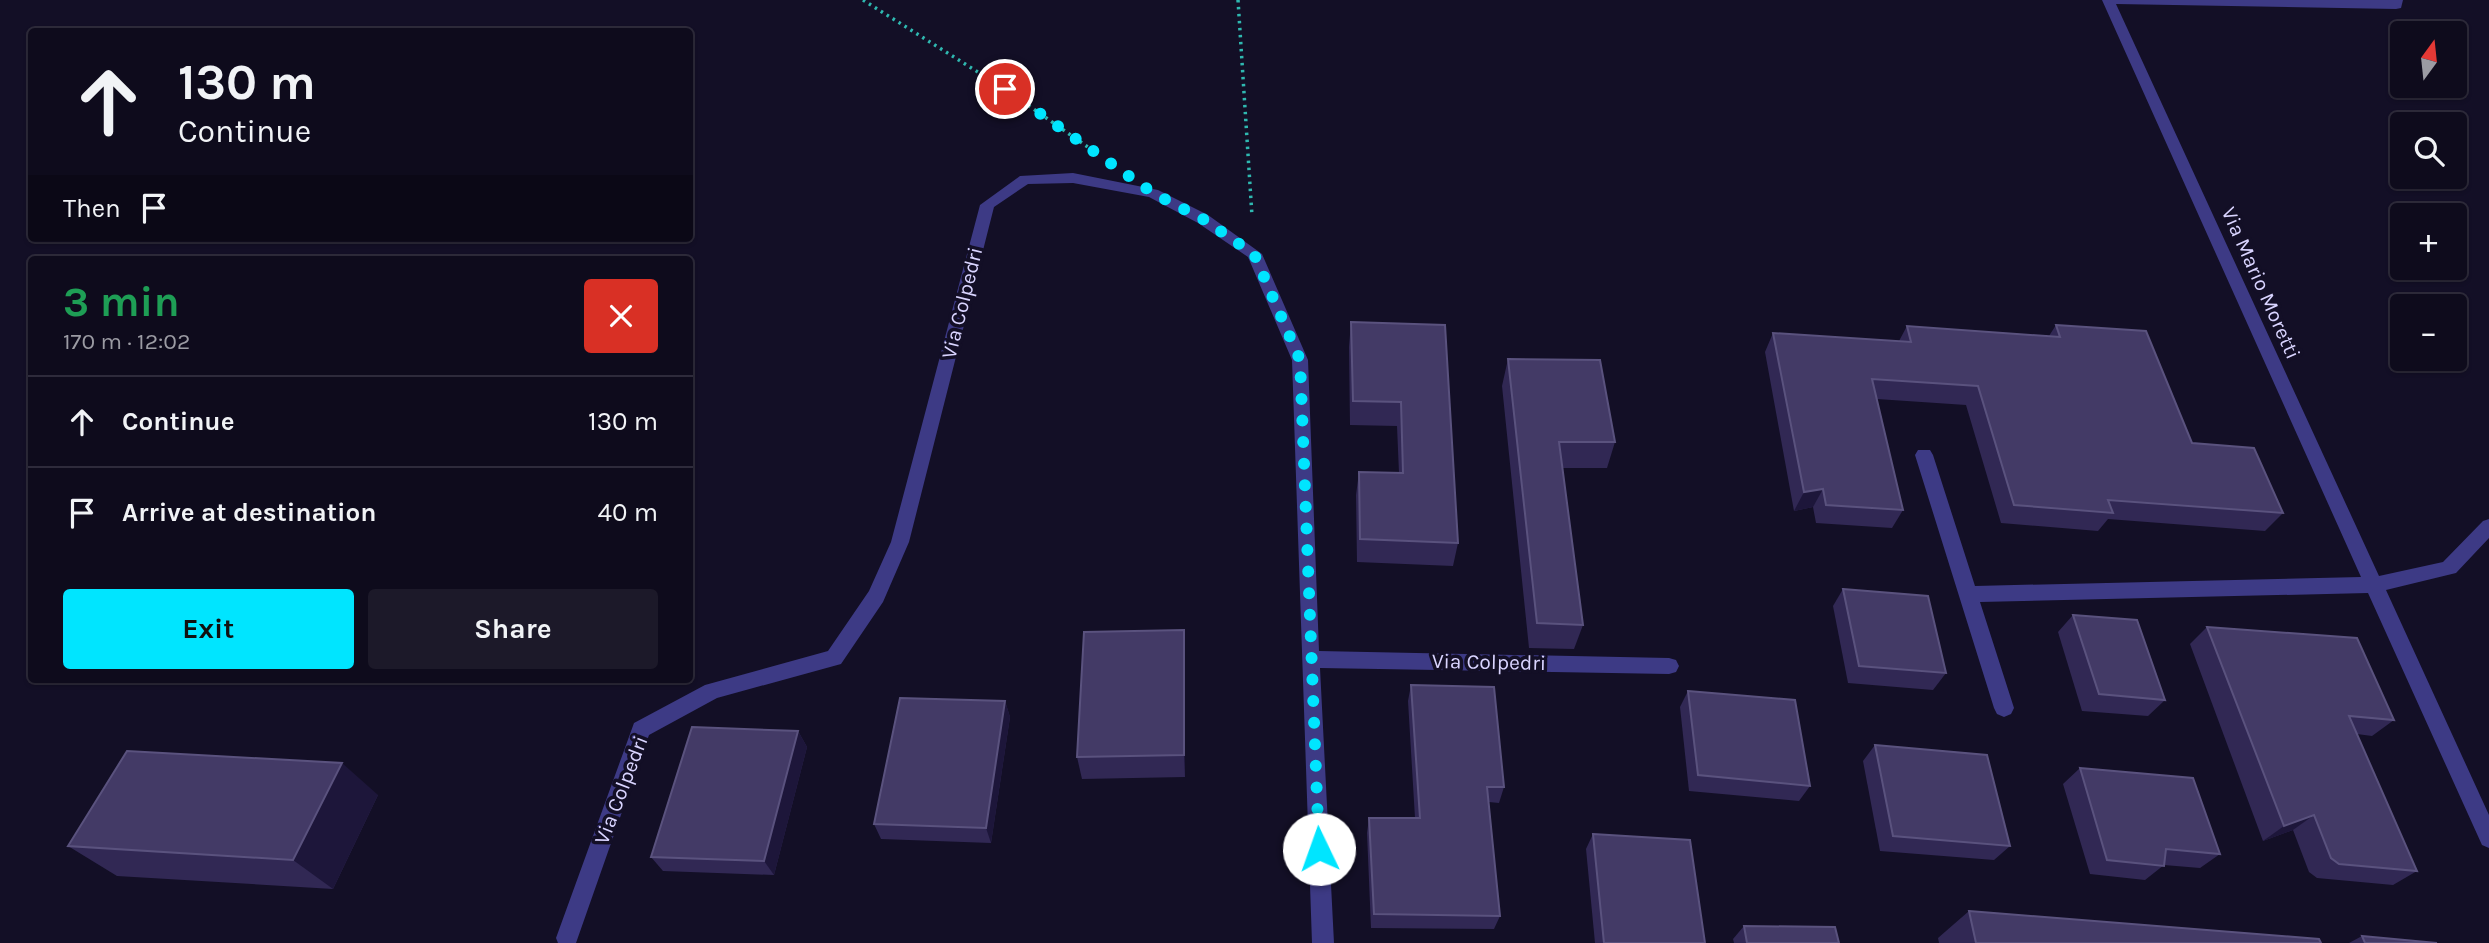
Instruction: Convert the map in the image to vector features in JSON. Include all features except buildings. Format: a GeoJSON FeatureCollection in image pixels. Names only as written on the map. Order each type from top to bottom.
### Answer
{"type":"FeatureCollection","features":[{"type":"Feature","properties":{"kind":"street"},"geometry":{"type":"LineString","coordinates":[[2108,0],[2396,5],[2397,0]]}},
{"type":"Feature","properties":{"kind":"street","name":"Via Mario Moretti"},"geometry":{"type":"LineString","coordinates":[[2108,0],[2489,838]]}},
{"type":"Feature","properties":{"kind":"street","name":"Via Colpedri"},"geometry":{"type":"LineString","coordinates":[[567,938],[641,729],[712,691],[834,659],[876,596],[900,542],[987,205],[1025,179],[1073,178],[1153,193],[1203,219],[1254,254]]}},
{"type":"Feature","properties":{"kind":"street"},"geometry":{"type":"LineString","coordinates":[[1254,254],[1300,360],[1323,943]]}},
{"type":"Feature","properties":{"kind":"street"},"geometry":{"type":"LineString","coordinates":[[1924,455],[2004,708]]}},
{"type":"Feature","properties":{"kind":"street"},"geometry":{"type":"LineString","coordinates":[[1968,594],[2372,585],[2449,568],[2489,526]]}},
{"type":"Feature","properties":{"kind":"street","name":"Via Colpedri"},"geometry":{"type":"LineString","coordinates":[[1310,659],[1669,666]]}},
{"type":"Feature","properties":{"kind":"path"},"geometry":{"type":"LineString","coordinates":[[863,0],[994,82],[1096,153]]}},
{"type":"Feature","properties":{"kind":"path"},"geometry":{"type":"LineString","coordinates":[[1238,0],[1254,254]]}},
{"type":"Feature","properties":{"kind":"route"},"geometry":{"type":"LineString","coordinates":[[1005,89],[1153,193],[1203,219],[1254,254],[1300,360],[1319,849]]}}]}
